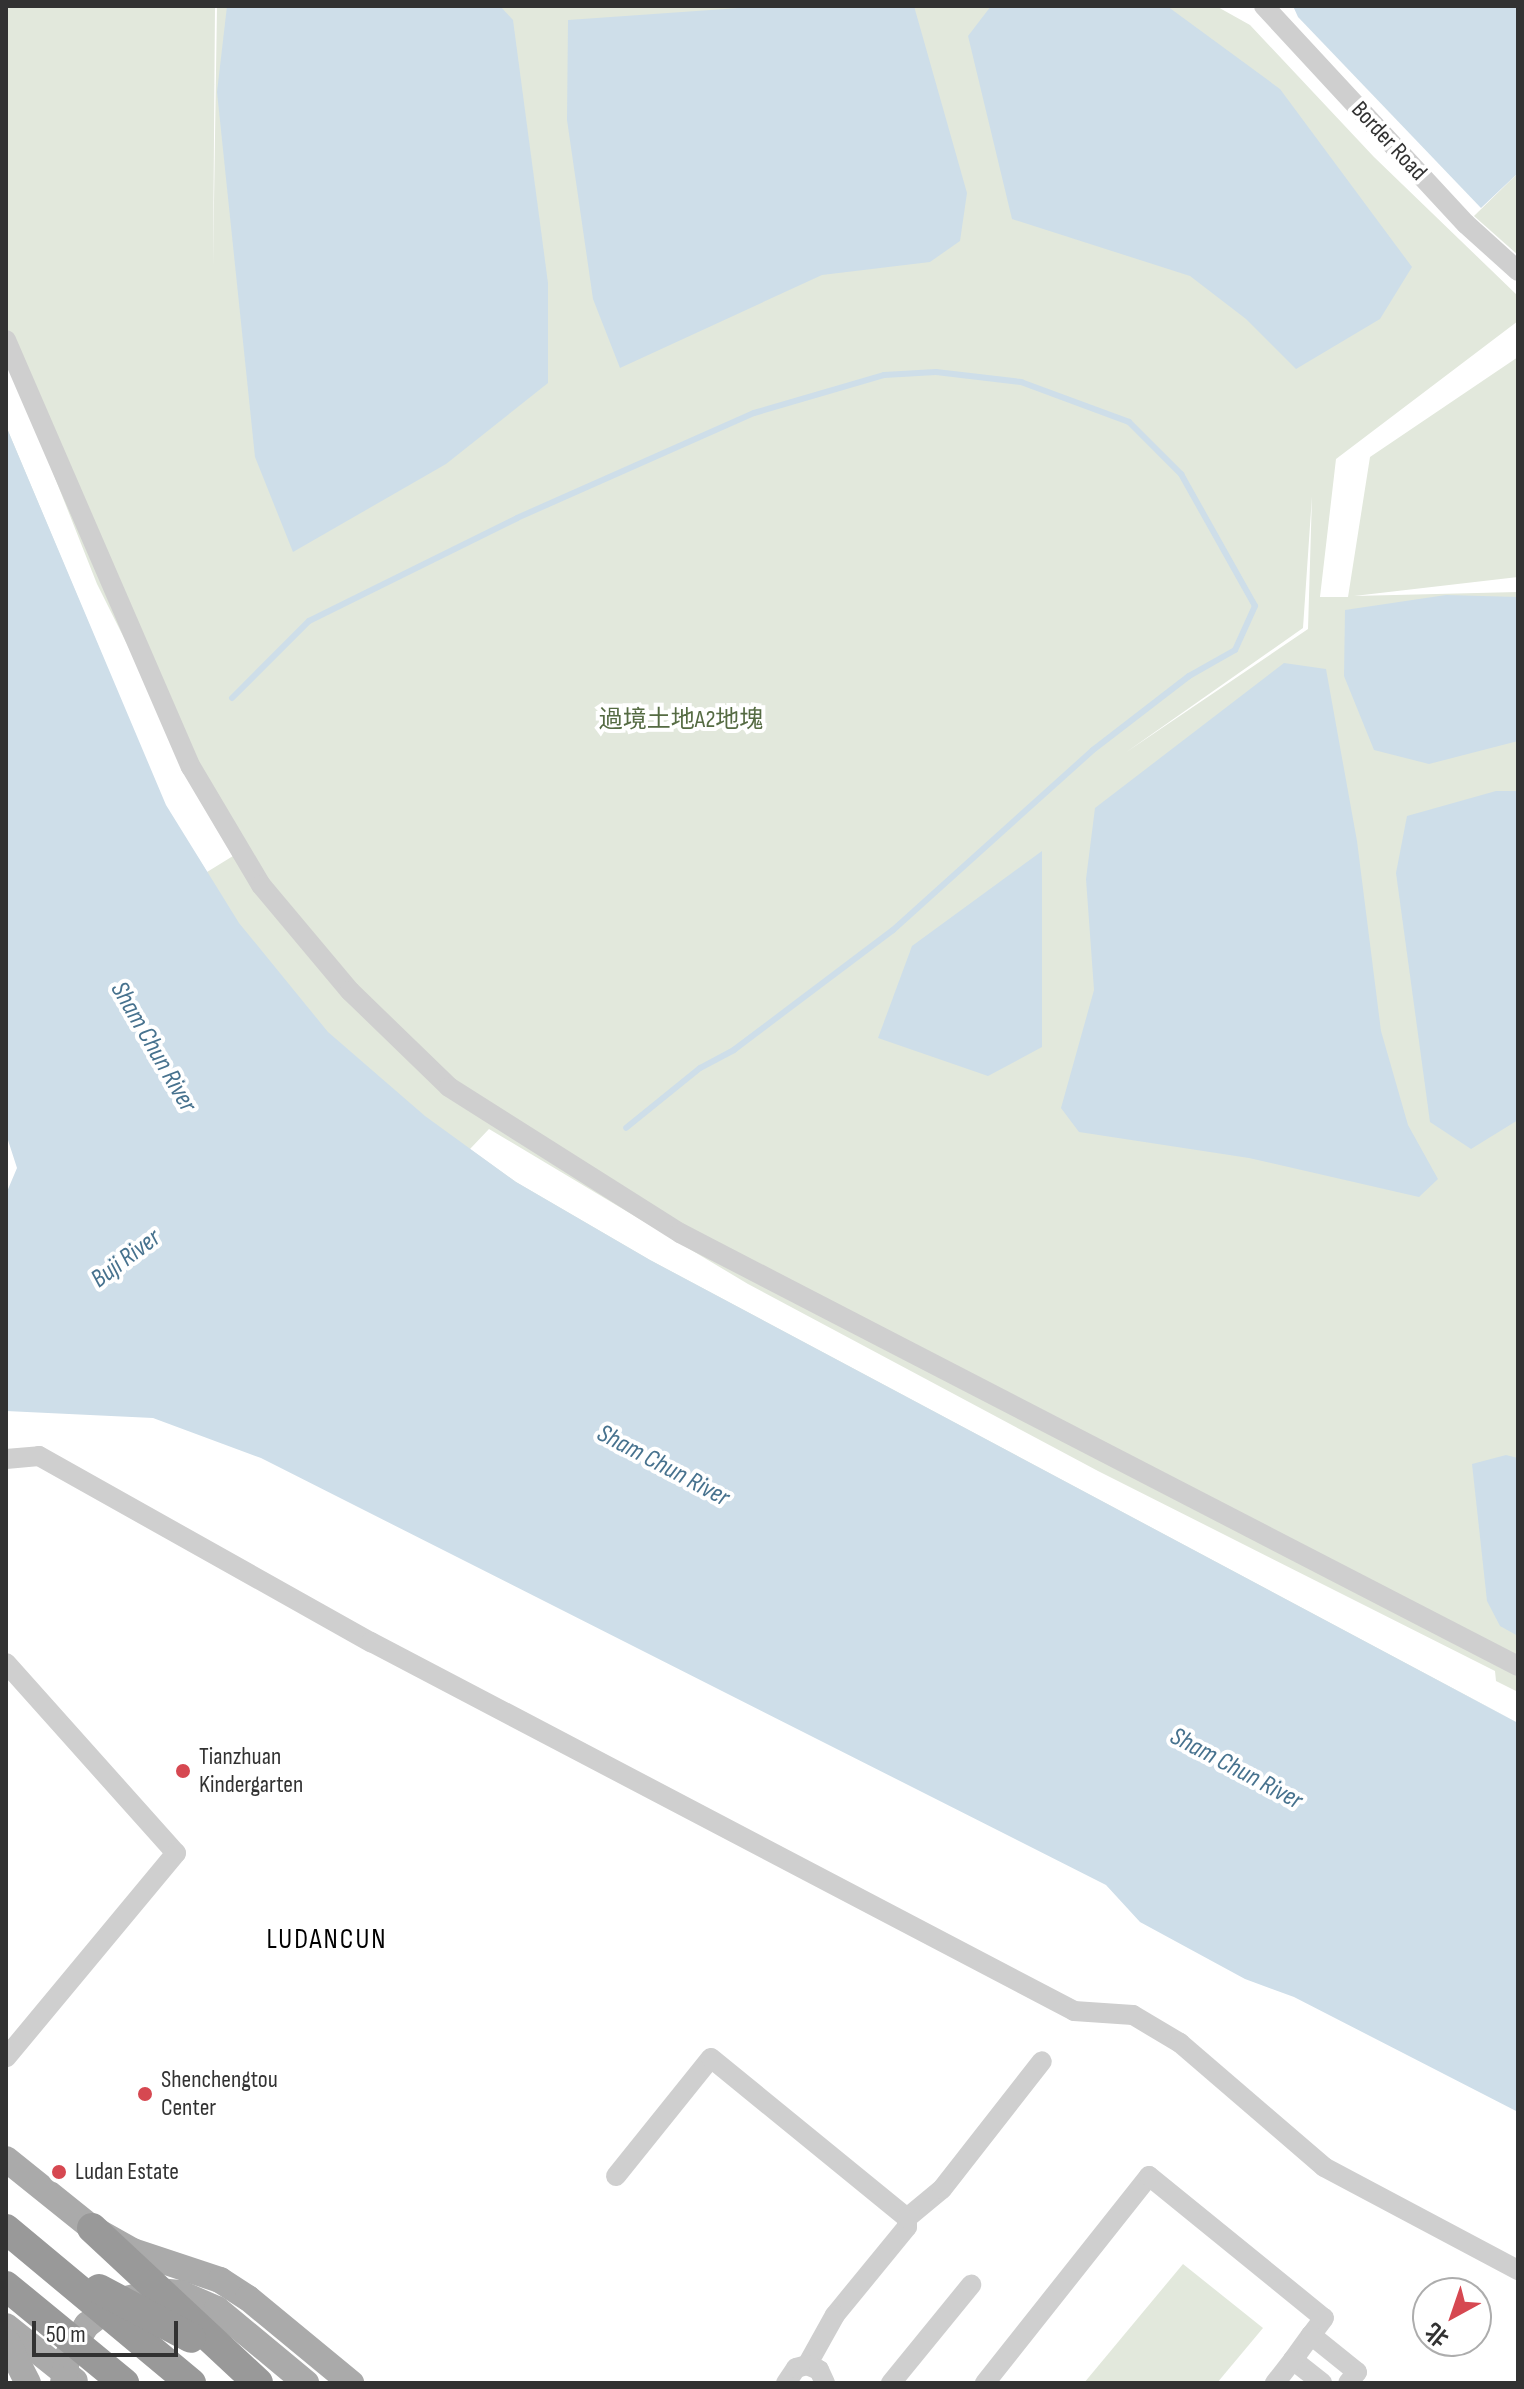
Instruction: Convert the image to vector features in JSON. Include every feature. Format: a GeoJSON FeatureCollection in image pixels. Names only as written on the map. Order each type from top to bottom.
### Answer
{"type":"FeatureCollection","features":[{"type":"Feature","properties":{"kind":"highway"},"geometry":{"type":"LineString","coordinates":[[92,2228],[224,2356],[258,2383]]}},
{"type":"Feature","properties":{"kind":"highway"},"geometry":{"type":"LineString","coordinates":[[8,2230],[191,2383]]}},
{"type":"Feature","properties":{"kind":"highway"},"geometry":{"type":"LineString","coordinates":[[45,2261],[224,2356]]}},
{"type":"Feature","properties":{"kind":"highway"},"geometry":{"type":"LineString","coordinates":[[6,2286],[124,2383]]}},
{"type":"Feature","properties":{"kind":"main road"},"geometry":{"type":"LineString","coordinates":[[6,2159],[92,2228],[133,2251],[220,2280],[351,2383]]}},
{"type":"Feature","properties":{"kind":"main road"},"geometry":{"type":"LineString","coordinates":[[63,2383],[68,2355],[87,2325],[118,2301],[158,2291],[180,2293],[217,2309],[306,2383]]}},
{"type":"Feature","properties":{"kind":"main road"},"geometry":{"type":"LineString","coordinates":[[6,2326],[77,2383]]}},
{"type":"Feature","properties":{"kind":"main road"},"geometry":{"type":"LineString","coordinates":[[6,2340],[28,2383]]}},
{"type":"Feature","properties":{"kind":"street","name":"Border Road"},"geometry":{"type":"LineString","coordinates":[[1264,6],[1466,224],[1518,271]]}},
{"type":"Feature","properties":{"kind":"street"},"geometry":{"type":"LineString","coordinates":[[6,340],[191,767],[245,859],[350,991],[449,1087],[680,1233],[1518,1666]]}},
{"type":"Feature","properties":{"kind":"street"},"geometry":{"type":"LineString","coordinates":[[6,1459],[39,1456],[371,1642],[1074,2011],[1133,2015],[1180,2043],[1324,2167],[1518,2270]]}},
{"type":"Feature","properties":{"kind":"street"},"geometry":{"type":"LineString","coordinates":[[6,1663],[176,1853],[6,2058]]}},
{"type":"Feature","properties":{"kind":"street"},"geometry":{"type":"LineString","coordinates":[[616,2176],[711,2058],[907,2218]]}},
{"type":"Feature","properties":{"kind":"street"},"geometry":{"type":"LineString","coordinates":[[907,2218],[942,2189],[1042,2061]]}},
{"type":"Feature","properties":{"kind":"street"},"geometry":{"type":"LineString","coordinates":[[985,2383],[1149,2176],[1324,2318],[1275,2383]]}},
{"type":"Feature","properties":{"kind":"street"},"geometry":{"type":"LineString","coordinates":[[786,2383],[791,2372],[807,2365],[835,2315],[907,2227],[907,2218]]}},
{"type":"Feature","properties":{"kind":"street"},"geometry":{"type":"LineString","coordinates":[[891,2383],[971,2285]]}},
{"type":"Feature","properties":{"kind":"street"},"geometry":{"type":"LineString","coordinates":[[1311,2335],[1357,2372],[1348,2383]]}},
{"type":"Feature","properties":{"kind":"street"},"geometry":{"type":"LineString","coordinates":[[1293,2360],[1322,2383]]}},
{"type":"Feature","properties":{"kind":"street"},"geometry":{"type":"LineString","coordinates":[[807,2365],[819,2370],[825,2383]]}},
{"type":"Feature","properties":{"kind":"green space","name":"過境土地A2地塊"},"geometry":{"type":"Polygon","coordinates":[[[6,6],[215,6],[213,268],[217,6],[1216,6],[1250,25],[1374,157],[1518,296],[1518,321],[1336,459],[1320,597],[1348,597],[1370,457],[1518,357],[1518,577],[1354,596],[1518,592],[1518,1692],[1496,1681],[1495,1671],[1098,1471],[748,1284],[489,1129],[470,1149],[516,1182],[650,1260],[1518,1723],[374,1123],[96,723],[6,426],[165,805],[207,872],[233,856],[97,584],[6,354],[6,6]],[[1312,496],[1303,628],[1125,753],[1308,629],[1312,496]]]}},
{"type":"Feature","properties":{"kind":"green space"},"geometry":{"type":"Polygon","coordinates":[[[1518,173],[1518,255],[1474,216],[1518,173]]]}},
{"type":"Feature","properties":{"kind":"green space"},"geometry":{"type":"Polygon","coordinates":[[[1183,2264],[1263,2328],[1217,2383],[1084,2383],[1183,2264]]]}},
{"type":"Feature","properties":{"kind":"water"},"geometry":{"type":"Polygon","coordinates":[[[227,6],[500,6],[513,20],[548,283],[548,383],[446,464],[293,552],[255,457],[217,92],[227,6]]]}},
{"type":"Feature","properties":{"kind":"water"},"geometry":{"type":"Polygon","coordinates":[[[768,6],[914,6],[967,193],[960,241],[930,262],[822,275],[620,368],[593,299],[567,120],[568,20],[768,6]]]}},
{"type":"Feature","properties":{"kind":"water"},"geometry":{"type":"Polygon","coordinates":[[[991,6],[1167,6],[1280,89],[1412,267],[1380,319],[1296,369],[1246,319],[1190,276],[1012,219],[968,36],[991,6]]]}},
{"type":"Feature","properties":{"kind":"water"},"geometry":{"type":"Polygon","coordinates":[[[1293,6],[1518,6],[1518,173],[1481,208],[1298,17],[1293,6]]]}},
{"type":"Feature","properties":{"kind":"water"},"geometry":{"type":"Polygon","coordinates":[[[6,426],[166,805],[239,923],[328,1032],[425,1116],[516,1182],[650,1260],[1518,1723],[1518,2112],[1294,1997],[1245,1979],[1140,1922],[1106,1885],[261,1458],[153,1418],[6,1411],[6,1194],[17,1168],[6,1134],[6,426]]]}},
{"type":"Feature","properties":{"kind":"water"},"geometry":{"type":"Polygon","coordinates":[[[1446,595],[1518,597],[1518,741],[1429,764],[1374,750],[1344,676],[1345,610],[1446,595]]]}},
{"type":"Feature","properties":{"kind":"water"},"geometry":{"type":"Polygon","coordinates":[[[1284,663],[1326,669],[1357,841],[1381,1031],[1408,1125],[1438,1179],[1419,1197],[1249,1158],[1079,1132],[1061,1108],[1094,990],[1086,879],[1095,808],[1284,663]]]}},
{"type":"Feature","properties":{"kind":"water"},"geometry":{"type":"Polygon","coordinates":[[[1496,791],[1518,791],[1518,1120],[1471,1149],[1430,1122],[1396,873],[1407,816],[1496,791]]]}},
{"type":"Feature","properties":{"kind":"water"},"geometry":{"type":"Polygon","coordinates":[[[1042,851],[1042,1047],[988,1076],[878,1038],[912,946],[1042,851]]]}},
{"type":"Feature","properties":{"kind":"water"},"geometry":{"type":"Polygon","coordinates":[[[1506,1455],[1518,1458],[1518,1636],[1500,1626],[1487,1601],[1472,1464],[1506,1455]]]}},
{"type":"Feature","properties":{"kind":"waterway"},"geometry":{"type":"LineString","coordinates":[[232,698],[309,621],[517,518],[754,413],[884,375],[936,372],[1021,382],[1129,422],[1181,474],[1255,606],[1235,650],[1189,676],[1093,750],[893,930],[734,1050],[700,1068],[626,1128]]}},
{"type":"Feature","properties":{"kind":"place","name":"Tianzhuan Kindergarten"},"geometry":{"type":"Point","coordinates":[183,1771]}},
{"type":"Feature","properties":{"kind":"place","name":"Shenchengtou Center"},"geometry":{"type":"Point","coordinates":[145,2094]}},
{"type":"Feature","properties":{"kind":"place","name":"Ludan Estate"},"geometry":{"type":"Point","coordinates":[59,2172]}},
{"type":"Feature","properties":{"kind":"district","name":"LUDANCUN"},"geometry":{"type":"Point","coordinates":[327,1940]}},
{"type":"Feature","properties":{"kind":"water label","name":"Sham Chun River"},"geometry":{"type":"Point","coordinates":[153,1047]}},
{"type":"Feature","properties":{"kind":"water label","name":"Buji River"},"geometry":{"type":"Point","coordinates":[126,1259]}},
{"type":"Feature","properties":{"kind":"water label","name":"Sham Chun River"},"geometry":{"type":"Point","coordinates":[663,1466]}},
{"type":"Feature","properties":{"kind":"water label","name":"Sham Chun River"},"geometry":{"type":"Point","coordinates":[1236,1769]}}]}
